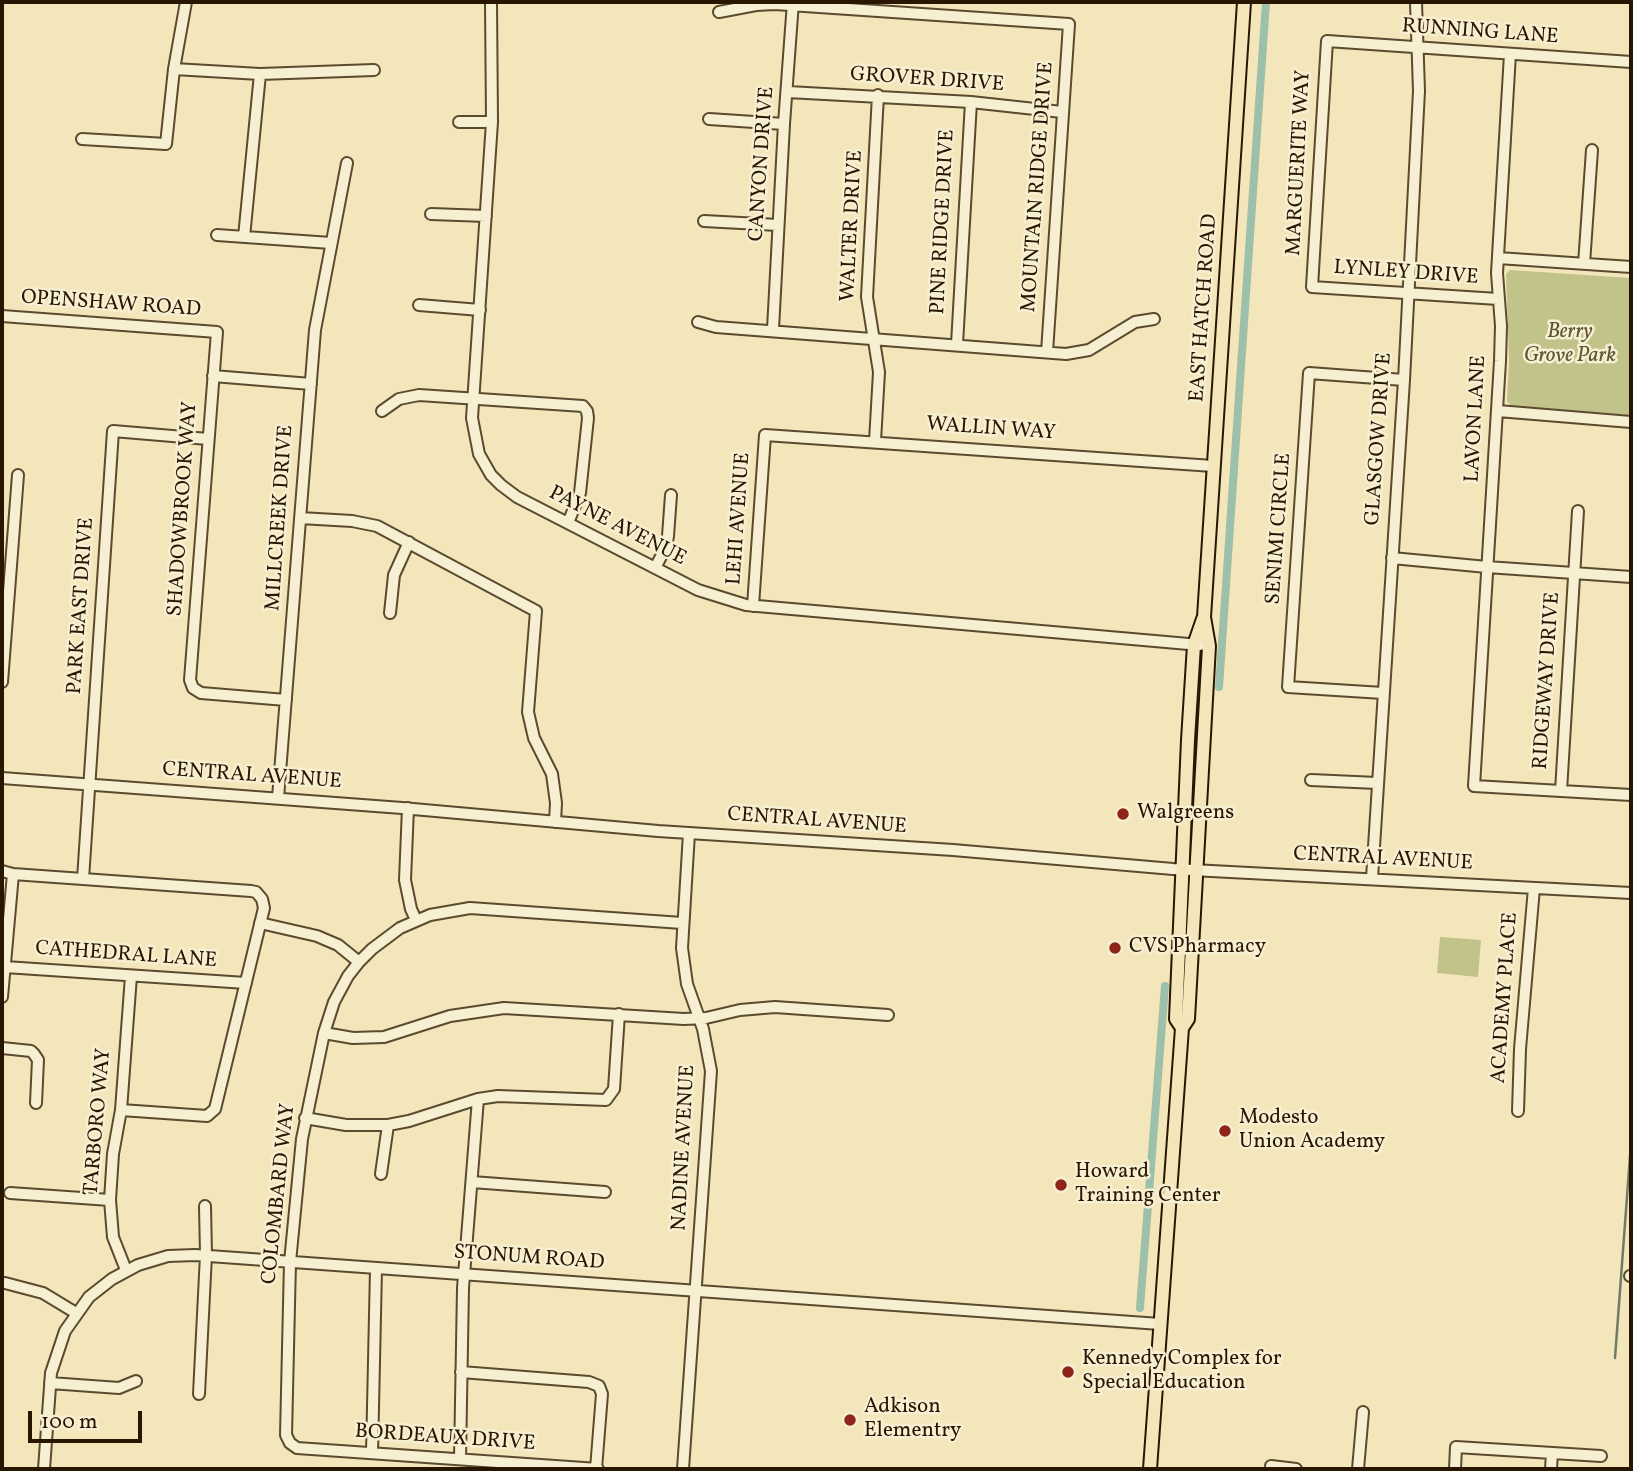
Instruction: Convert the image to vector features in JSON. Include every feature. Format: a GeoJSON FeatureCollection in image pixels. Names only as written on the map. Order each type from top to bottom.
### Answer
{"type":"FeatureCollection","features":[{"type":"Feature","properties":{"kind":"main road","name":"EAST HATCH ROAD"},"geometry":{"type":"LineString","coordinates":[[1189,870],[1188,740],[1194,645],[1203,617],[1244,2]]}},
{"type":"Feature","properties":{"kind":"main road","name":"EAST HATCH ROAD"},"geometry":{"type":"LineString","coordinates":[[1150,1469],[1182,1028],[1176,1019],[1209,646],[1203,617]]}},
{"type":"Feature","properties":{"kind":"street"},"geometry":{"type":"LineString","coordinates":[[82,139],[166,144],[174,69],[186,2]]}},
{"type":"Feature","properties":{"kind":"street","name":"PAYNE AVENUE"},"geometry":{"type":"LineString","coordinates":[[491,2],[492,122],[472,418],[475,442],[491,475],[517,498],[708,595],[753,606],[1209,646]]}},
{"type":"Feature","properties":{"kind":"street","name":"GLASGOW DRIVE"},"geometry":{"type":"LineString","coordinates":[[1372,878],[1404,380],[1419,91],[1416,2]]}},
{"type":"Feature","properties":{"kind":"street"},"geometry":{"type":"LineString","coordinates":[[719,12],[757,5],[793,4]]}},
{"type":"Feature","properties":{"kind":"street","name":"MOUNTAIN RIDGE DRIVE"},"geometry":{"type":"LineString","coordinates":[[793,4],[1069,24],[1046,352]]}},
{"type":"Feature","properties":{"kind":"street","name":"CANYON DRIVE"},"geometry":{"type":"LineString","coordinates":[[773,330],[793,4]]}},
{"type":"Feature","properties":{"kind":"street","name":"RUNNING LANE"},"geometry":{"type":"LineString","coordinates":[[1327,41],[1631,62]]}},
{"type":"Feature","properties":{"kind":"street","name":"MARGUERITE WAY"},"geometry":{"type":"LineString","coordinates":[[1312,287],[1327,41]]}},
{"type":"Feature","properties":{"kind":"street","name":"LAVON LANE"},"geometry":{"type":"LineString","coordinates":[[1510,54],[1498,258],[1501,326],[1497,411],[1474,786],[1560,791]]}},
{"type":"Feature","properties":{"kind":"street"},"geometry":{"type":"LineString","coordinates":[[174,69],[260,74],[374,70]]}},
{"type":"Feature","properties":{"kind":"street"},"geometry":{"type":"LineString","coordinates":[[244,237],[260,74]]}},
{"type":"Feature","properties":{"kind":"street","name":"GROVER DRIVE"},"geometry":{"type":"LineString","coordinates":[[788,92],[878,95],[1062,112]]}},
{"type":"Feature","properties":{"kind":"street","name":"WALTER DRIVE"},"geometry":{"type":"LineString","coordinates":[[875,441],[879,372],[867,297],[878,95]]}},
{"type":"Feature","properties":{"kind":"street","name":"PINE RIDGE DRIVE"},"geometry":{"type":"LineString","coordinates":[[957,344],[971,102]]}},
{"type":"Feature","properties":{"kind":"street"},"geometry":{"type":"LineString","coordinates":[[709,119],[784,124]]}},
{"type":"Feature","properties":{"kind":"street"},"geometry":{"type":"LineString","coordinates":[[459,122],[492,122]]}},
{"type":"Feature","properties":{"kind":"street"},"geometry":{"type":"LineString","coordinates":[[1584,264],[1591,150]]}},
{"type":"Feature","properties":{"kind":"street","name":"MILLCREEK DRIVE"},"geometry":{"type":"LineString","coordinates":[[278,798],[315,330],[347,163]]}},
{"type":"Feature","properties":{"kind":"street"},"geometry":{"type":"LineString","coordinates":[[431,214],[486,216]]}},
{"type":"Feature","properties":{"kind":"street"},"geometry":{"type":"LineString","coordinates":[[704,221],[778,225]]}},
{"type":"Feature","properties":{"kind":"street"},"geometry":{"type":"LineString","coordinates":[[217,235],[331,243]]}},
{"type":"Feature","properties":{"kind":"street","name":"LYNLEY DRIVE"},"geometry":{"type":"LineString","coordinates":[[1498,258],[1631,267]]}},
{"type":"Feature","properties":{"kind":"street","name":"LYNLEY DRIVE"},"geometry":{"type":"LineString","coordinates":[[1312,287],[1498,299]]}},
{"type":"Feature","properties":{"kind":"street"},"geometry":{"type":"LineString","coordinates":[[419,305],[480,310]]}},
{"type":"Feature","properties":{"kind":"street","name":"OPENSHAW ROAD"},"geometry":{"type":"LineString","coordinates":[[2,316],[217,332]]}},
{"type":"Feature","properties":{"kind":"street"},"geometry":{"type":"LineString","coordinates":[[698,322],[716,327],[1066,354],[1089,350],[1135,322],[1154,319]]}},
{"type":"Feature","properties":{"kind":"street","name":"SHADOWBROOK WAY"},"geometry":{"type":"LineString","coordinates":[[217,332],[190,680],[193,688],[201,693],[286,700]]}},
{"type":"Feature","properties":{"kind":"street","name":"SENIMI CIRCLE"},"geometry":{"type":"LineString","coordinates":[[1383,693],[1288,687],[1309,373],[1404,380]]}},
{"type":"Feature","properties":{"kind":"street"},"geometry":{"type":"LineString","coordinates":[[213,376],[311,384]]}},
{"type":"Feature","properties":{"kind":"street"},"geometry":{"type":"LineString","coordinates":[[382,411],[399,399],[419,395],[574,405],[585,408],[588,418],[580,493],[568,523]]}},
{"type":"Feature","properties":{"kind":"street"},"geometry":{"type":"LineString","coordinates":[[1497,411],[1631,422]]}},
{"type":"Feature","properties":{"kind":"street","name":"PARK EAST DRIVE"},"geometry":{"type":"LineString","coordinates":[[83,879],[113,431],[208,439]]}},
{"type":"Feature","properties":{"kind":"street","name":"WALLIN WAY"},"geometry":{"type":"LineString","coordinates":[[765,435],[1213,466]]}},
{"type":"Feature","properties":{"kind":"street","name":"LEHI AVENUE"},"geometry":{"type":"LineString","coordinates":[[753,606],[765,435]]}},
{"type":"Feature","properties":{"kind":"street"},"geometry":{"type":"LineString","coordinates":[[2,682],[18,475]]}},
{"type":"Feature","properties":{"kind":"street"},"geometry":{"type":"LineString","coordinates":[[655,568],[666,547],[671,495]]}},
{"type":"Feature","properties":{"kind":"street","name":"RIDGEWAY DRIVE"},"geometry":{"type":"LineString","coordinates":[[1560,791],[1578,511]]}},
{"type":"Feature","properties":{"kind":"street"},"geometry":{"type":"LineString","coordinates":[[300,518],[377,526],[536,611],[528,712],[534,738],[552,774],[555,822]]}},
{"type":"Feature","properties":{"kind":"street"},"geometry":{"type":"LineString","coordinates":[[390,613],[394,575],[408,542]]}},
{"type":"Feature","properties":{"kind":"street"},"geometry":{"type":"LineString","coordinates":[[1392,558],[1631,577]]}},
{"type":"Feature","properties":{"kind":"street","name":"CENTRAL AVENUE"},"geometry":{"type":"LineString","coordinates":[[2,778],[1189,870],[1631,894]]}},
{"type":"Feature","properties":{"kind":"street"},"geometry":{"type":"LineString","coordinates":[[1311,780],[1377,783]]}},
{"type":"Feature","properties":{"kind":"street"},"geometry":{"type":"LineString","coordinates":[[1560,791],[1631,795]]}},
{"type":"Feature","properties":{"kind":"street"},"geometry":{"type":"LineString","coordinates":[[408,808],[405,880],[416,920]]}},
{"type":"Feature","properties":{"kind":"street","name":"NADINE AVENUE"},"geometry":{"type":"LineString","coordinates":[[683,1469],[711,1071],[707,1045],[684,966],[682,923],[689,833]]}},
{"type":"Feature","properties":{"kind":"street"},"geometry":{"type":"LineString","coordinates":[[2,997],[7,873],[251,891],[261,896],[264,908],[217,1105],[212,1114],[207,1116],[121,1110]]}},
{"type":"Feature","properties":{"kind":"street","name":"ACADEMY PLACE"},"geometry":{"type":"LineString","coordinates":[[1518,1111],[1520,1049],[1534,888]]}},
{"type":"Feature","properties":{"kind":"street","name":"COLOMBARD WAY"},"geometry":{"type":"LineString","coordinates":[[290,1443],[286,1435],[290,1262],[305,1118],[324,1033],[334,1002],[359,962],[386,937],[416,920],[451,910],[470,908],[682,923]]}},
{"type":"Feature","properties":{"kind":"street"},"geometry":{"type":"LineString","coordinates":[[260,923],[317,936],[338,945],[359,962]]}},
{"type":"Feature","properties":{"kind":"street","name":"CATHEDRAL LANE"},"geometry":{"type":"LineString","coordinates":[[5,967],[246,984]]}},
{"type":"Feature","properties":{"kind":"street","name":"TARBORO WAY"},"geometry":{"type":"LineString","coordinates":[[126,1270],[113,1237],[110,1200],[113,1154],[121,1110],[131,976]]}},
{"type":"Feature","properties":{"kind":"street"},"geometry":{"type":"LineString","coordinates":[[324,1033],[353,1038],[383,1037],[450,1016],[491,1008],[699,1019],[740,1010],[775,1007],[888,1015]]}},
{"type":"Feature","properties":{"kind":"street"},"geometry":{"type":"LineString","coordinates":[[305,1118],[346,1125],[388,1125],[427,1117],[478,1099],[514,1096],[606,1100],[614,1088],[619,1014]]}},
{"type":"Feature","properties":{"kind":"street"},"geometry":{"type":"LineString","coordinates":[[2,1048],[31,1051],[38,1060],[36,1103]]}},
{"type":"Feature","properties":{"kind":"street"},"geometry":{"type":"LineString","coordinates":[[460,1459],[463,1288],[478,1099]]}},
{"type":"Feature","properties":{"kind":"street"},"geometry":{"type":"LineString","coordinates":[[381,1174],[388,1125]]}},
{"type":"Feature","properties":{"kind":"street"},"geometry":{"type":"LineString","coordinates":[[472,1182],[605,1192]]}},
{"type":"Feature","properties":{"kind":"street"},"geometry":{"type":"LineString","coordinates":[[10,1193],[110,1200]]}},
{"type":"Feature","properties":{"kind":"street"},"geometry":{"type":"LineString","coordinates":[[199,1394],[206,1255],[205,1206]]}},
{"type":"Feature","properties":{"kind":"street","name":"STONUM ROAD"},"geometry":{"type":"LineString","coordinates":[[44,1469],[50,1383],[59,1345],[76,1313],[100,1287],[126,1270],[168,1256],[206,1255],[1160,1324]]}},
{"type":"Feature","properties":{"kind":"street"},"geometry":{"type":"LineString","coordinates":[[372,1453],[376,1269]]}},
{"type":"Feature","properties":{"kind":"street"},"geometry":{"type":"LineString","coordinates":[[5,1283],[43,1293],[76,1313]]}},
{"type":"Feature","properties":{"kind":"street"},"geometry":{"type":"LineString","coordinates":[[461,1372],[589,1382],[599,1386],[602,1394],[597,1469]]}},
{"type":"Feature","properties":{"kind":"street"},"geometry":{"type":"LineString","coordinates":[[50,1383],[119,1388],[135,1381]]}},
{"type":"Feature","properties":{"kind":"street"},"geometry":{"type":"LineString","coordinates":[[1358,1469],[1363,1412]]}},
{"type":"Feature","properties":{"kind":"street","name":"BORDEAUX DRIVE"},"geometry":{"type":"LineString","coordinates":[[290,1443],[297,1447],[597,1469]]}},
{"type":"Feature","properties":{"kind":"street"},"geometry":{"type":"LineString","coordinates":[[1455,1469],[1456,1447],[1601,1455]]}},
{"type":"Feature","properties":{"kind":"street"},"geometry":{"type":"LineString","coordinates":[[1551,1469],[1552,1453]]}},
{"type":"Feature","properties":{"kind":"street"},"geometry":{"type":"LineString","coordinates":[[1271,1466],[1296,1469]]}},
{"type":"Feature","properties":{"kind":"green space","name":"Berry Grove Park"},"geometry":{"type":"Polygon","coordinates":[[[1510,270],[1631,278],[1631,415],[1512,407],[1507,401],[1509,363],[1506,274],[1510,270]]]}},
{"type":"Feature","properties":{"kind":"green space"},"geometry":{"type":"Polygon","coordinates":[[[1440,937],[1481,940],[1478,977],[1437,973],[1440,937]]]}},
{"type":"Feature","properties":{"kind":"waterway"},"geometry":{"type":"LineString","coordinates":[[1219,687],[1266,2]]}},
{"type":"Feature","properties":{"kind":"waterway"},"geometry":{"type":"LineString","coordinates":[[1140,1308],[1165,986]]}},
{"type":"Feature","properties":{"kind":"waterway"},"geometry":{"type":"LineString","coordinates":[[1615,1358],[1631,1143]]}},
{"type":"Feature","properties":{"kind":"place","name":"Walgreens"},"geometry":{"type":"Point","coordinates":[1123,814]}},
{"type":"Feature","properties":{"kind":"place","name":"CVS Pharmacy"},"geometry":{"type":"Point","coordinates":[1115,948]}},
{"type":"Feature","properties":{"kind":"place","name":"Modesto Union Academy"},"geometry":{"type":"Point","coordinates":[1225,1131]}},
{"type":"Feature","properties":{"kind":"place","name":"Howard Training Center"},"geometry":{"type":"Point","coordinates":[1061,1185]}},
{"type":"Feature","properties":{"kind":"place","name":"Kennedy Complex for Special Education"},"geometry":{"type":"Point","coordinates":[1068,1372]}},
{"type":"Feature","properties":{"kind":"place","name":"Adkison Elementry"},"geometry":{"type":"Point","coordinates":[850,1420]}}]}
